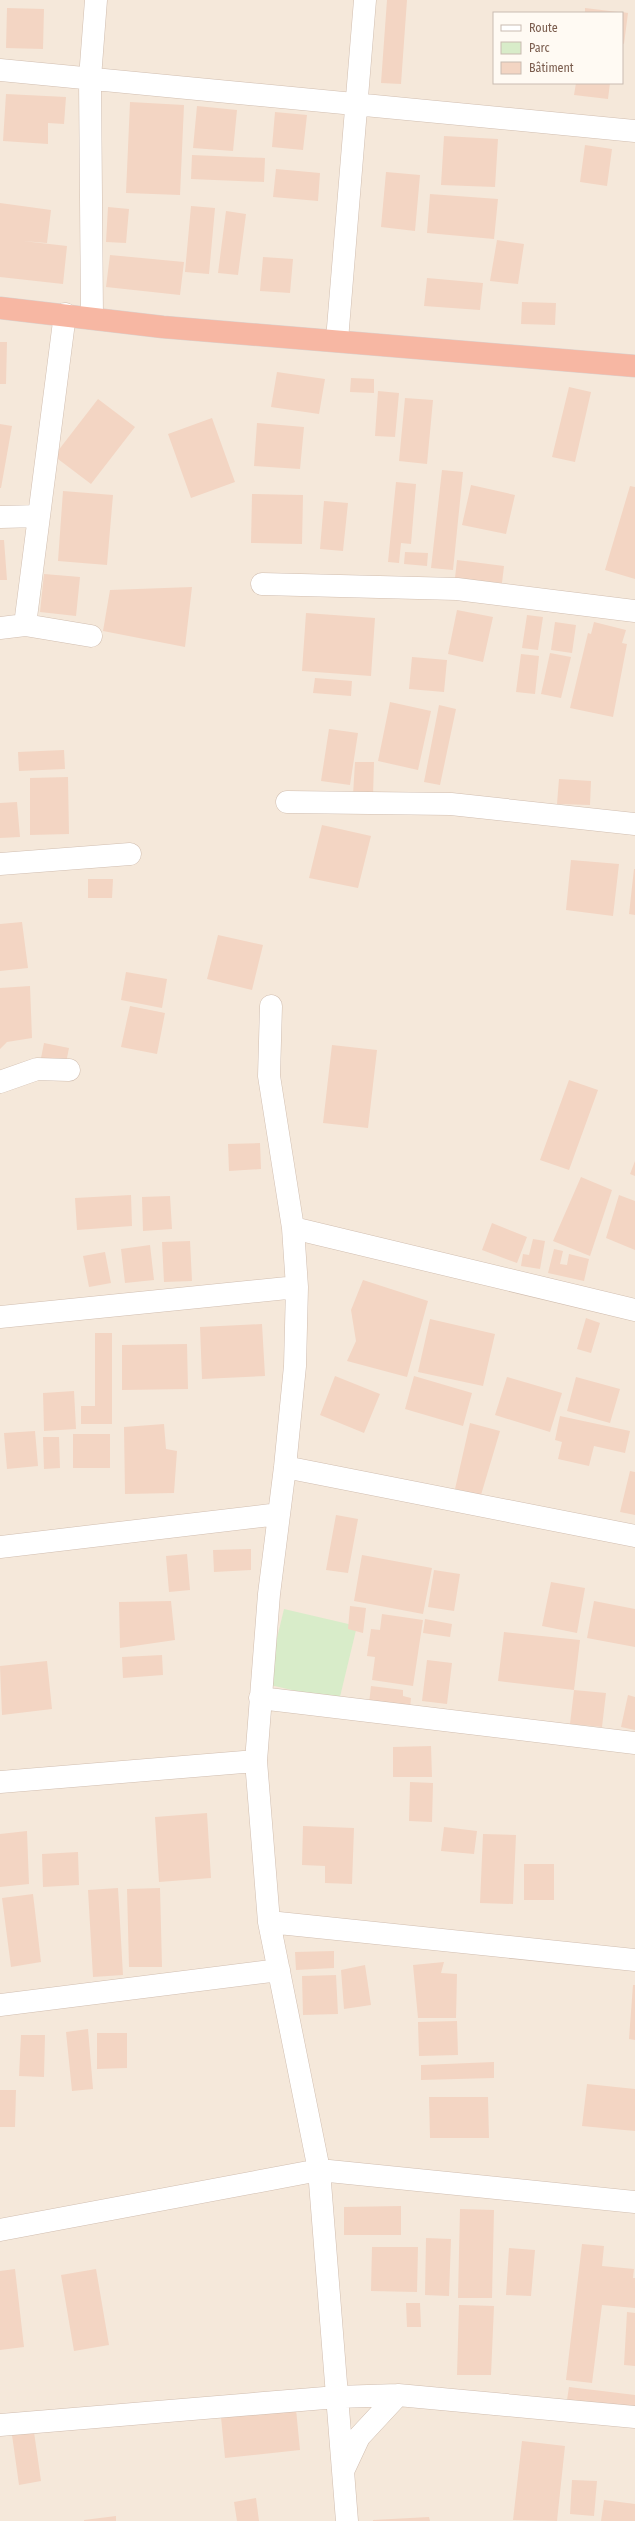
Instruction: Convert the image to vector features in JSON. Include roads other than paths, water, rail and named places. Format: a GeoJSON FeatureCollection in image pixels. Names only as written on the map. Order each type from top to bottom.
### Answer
{"type":"FeatureCollection","features":[{"type":"Feature","properties":{"kind":"highway"},"geometry":{"type":"LineString","coordinates":[[0,308],[65,314],[162,327],[337,340],[635,366]]}},
{"type":"Feature","properties":{"kind":"street"},"geometry":{"type":"LineString","coordinates":[[92,318],[90,78],[96,0]]}},
{"type":"Feature","properties":{"kind":"street"},"geometry":{"type":"LineString","coordinates":[[337,340],[358,105],[365,0]]}},
{"type":"Feature","properties":{"kind":"street"},"geometry":{"type":"LineString","coordinates":[[0,70],[635,131]]}},
{"type":"Feature","properties":{"kind":"street"},"geometry":{"type":"LineString","coordinates":[[25,625],[65,314]]}},
{"type":"Feature","properties":{"kind":"street"},"geometry":{"type":"LineString","coordinates":[[0,517],[39,516]]}},
{"type":"Feature","properties":{"kind":"street"},"geometry":{"type":"LineString","coordinates":[[262,584],[457,589],[635,610]]}},
{"type":"Feature","properties":{"kind":"street"},"geometry":{"type":"LineString","coordinates":[[0,628],[25,625],[91,636]]}},
{"type":"Feature","properties":{"kind":"street"},"geometry":{"type":"LineString","coordinates":[[286,802],[452,804],[635,824]]}},
{"type":"Feature","properties":{"kind":"street"},"geometry":{"type":"LineString","coordinates":[[0,864],[130,854]]}},
{"type":"Feature","properties":{"kind":"street"},"geometry":{"type":"LineString","coordinates":[[271,1006],[270,1076],[276,1132],[293,1228],[297,1287],[295,1366],[260,1698],[256,1761],[269,1922],[319,2170],[347,2521]]}},
{"type":"Feature","properties":{"kind":"street"},"geometry":{"type":"LineString","coordinates":[[0,1082],[37,1069],[69,1070]]}},
{"type":"Feature","properties":{"kind":"street"},"geometry":{"type":"LineString","coordinates":[[293,1228],[635,1310]]}},
{"type":"Feature","properties":{"kind":"street"},"geometry":{"type":"LineString","coordinates":[[0,1317],[297,1287]]}},
{"type":"Feature","properties":{"kind":"street"},"geometry":{"type":"LineString","coordinates":[[285,1468],[635,1536]]}},
{"type":"Feature","properties":{"kind":"street"},"geometry":{"type":"LineString","coordinates":[[0,1547],[279,1514]]}},
{"type":"Feature","properties":{"kind":"street"},"geometry":{"type":"LineString","coordinates":[[260,1698],[635,1743]]}},
{"type":"Feature","properties":{"kind":"street"},"geometry":{"type":"LineString","coordinates":[[0,1782],[256,1761]]}},
{"type":"Feature","properties":{"kind":"street"},"geometry":{"type":"LineString","coordinates":[[269,1922],[635,1960]]}},
{"type":"Feature","properties":{"kind":"street"},"geometry":{"type":"LineString","coordinates":[[0,2006],[279,1970]]}},
{"type":"Feature","properties":{"kind":"street"},"geometry":{"type":"LineString","coordinates":[[0,2230],[319,2170],[635,2202]]}},
{"type":"Feature","properties":{"kind":"street"},"geometry":{"type":"LineString","coordinates":[[343,2472],[359,2437],[398,2395]]}},
{"type":"Feature","properties":{"kind":"street"},"geometry":{"type":"LineString","coordinates":[[0,2426],[337,2396],[398,2395],[635,2416]]}}]}
